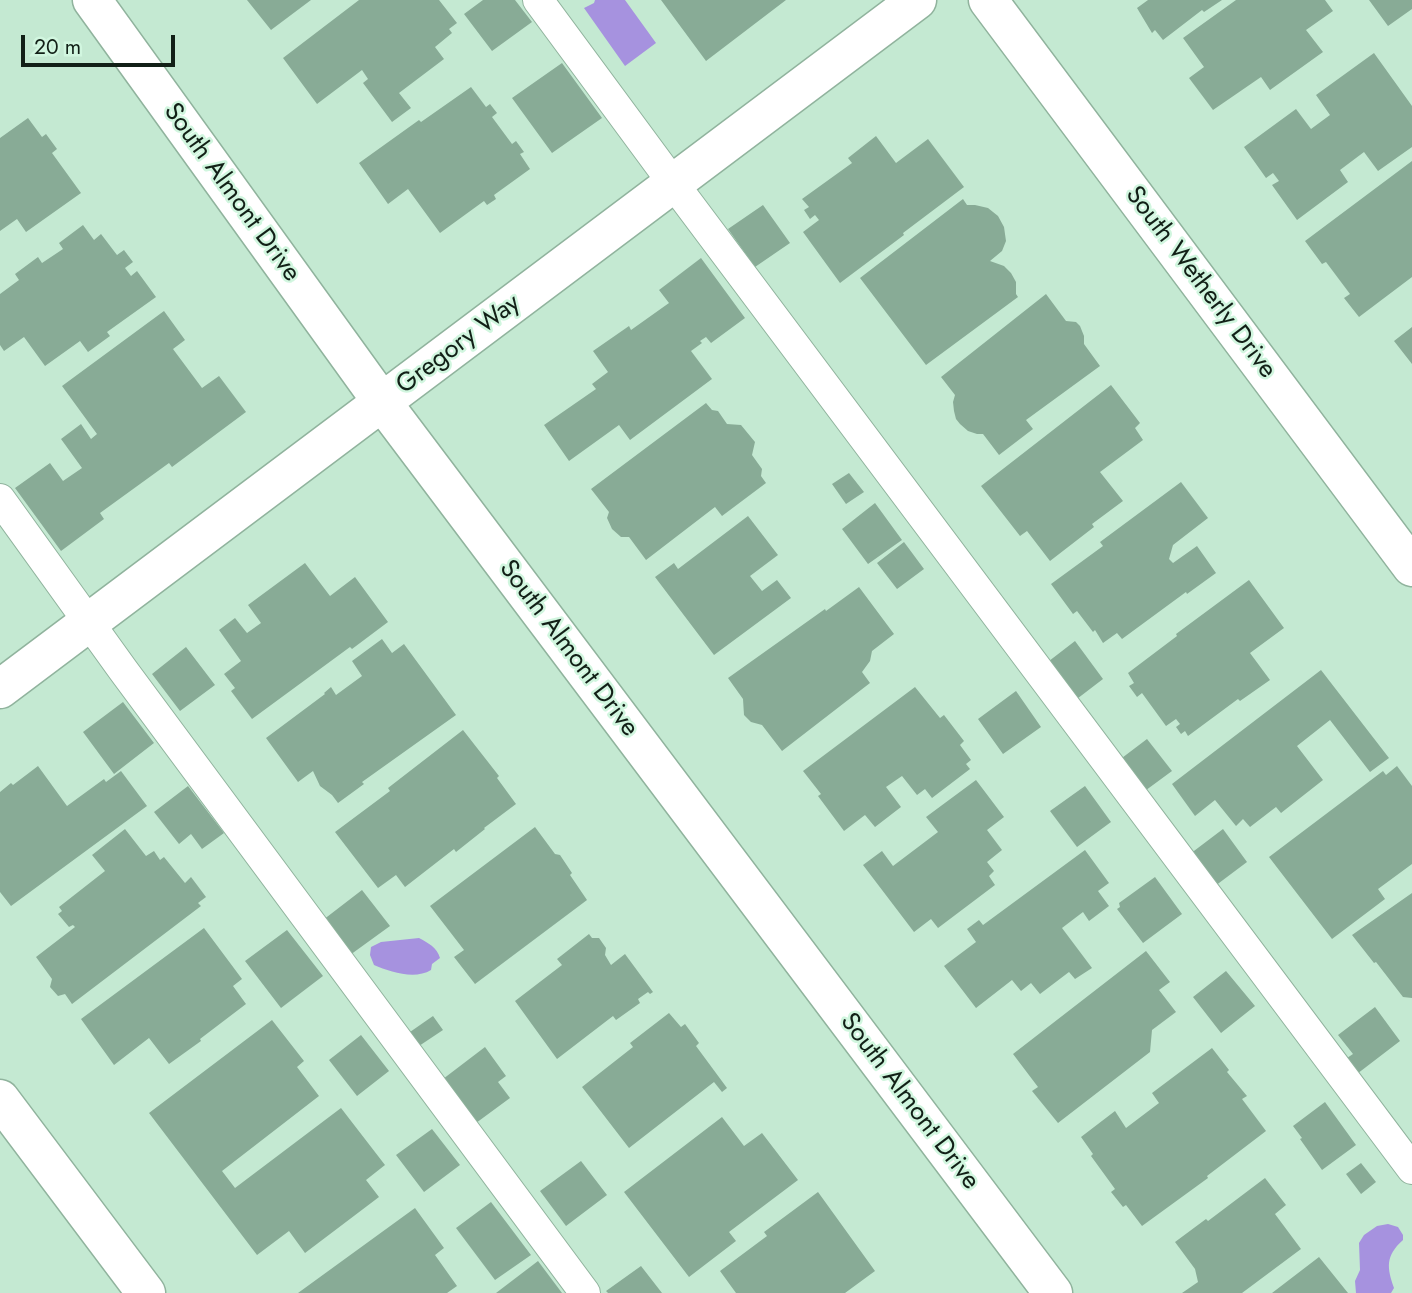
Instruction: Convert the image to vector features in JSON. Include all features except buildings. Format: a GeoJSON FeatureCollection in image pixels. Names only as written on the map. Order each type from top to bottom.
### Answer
{"type":"FeatureCollection","features":[{"type":"Feature","properties":{"kind":"street","name":"South Almont Drive"},"geometry":{"type":"LineString","coordinates":[[92,0],[382,402],[1053,1293]]}},
{"type":"Feature","properties":{"kind":"street","name":"Gregory Way"},"geometry":{"type":"LineString","coordinates":[[0,689],[917,0]]}},
{"type":"Feature","properties":{"kind":"street","name":"South Wetherly Drive"},"geometry":{"type":"LineString","coordinates":[[988,0],[1412,567]]}},
{"type":"Feature","properties":{"kind":"street"},"geometry":{"type":"LineString","coordinates":[[0,1099],[146,1293]]}},
{"type":"Feature","properties":{"kind":"lane"},"geometry":{"type":"LineString","coordinates":[[538,0],[1412,1168]]}},
{"type":"Feature","properties":{"kind":"lane"},"geometry":{"type":"LineString","coordinates":[[0,499],[585,1293]]}},
{"type":"Feature","properties":{"kind":"shaded area"},"geometry":{"type":"Polygon","coordinates":[[[595,0],[625,0],[656,43],[625,66],[584,8],[595,0]]]}},
{"type":"Feature","properties":{"kind":"shaded area"},"geometry":{"type":"Polygon","coordinates":[[[419,938],[439,954],[440,958],[432,964],[431,970],[410,975],[374,965],[370,955],[371,947],[381,942],[419,938]]]}},
{"type":"Feature","properties":{"kind":"shaded area"},"geometry":{"type":"Polygon","coordinates":[[[1388,1224],[1398,1227],[1403,1235],[1403,1240],[1393,1251],[1389,1262],[1394,1288],[1391,1293],[1356,1293],[1355,1281],[1360,1270],[1359,1243],[1364,1235],[1377,1226],[1388,1224]]]}}]}
